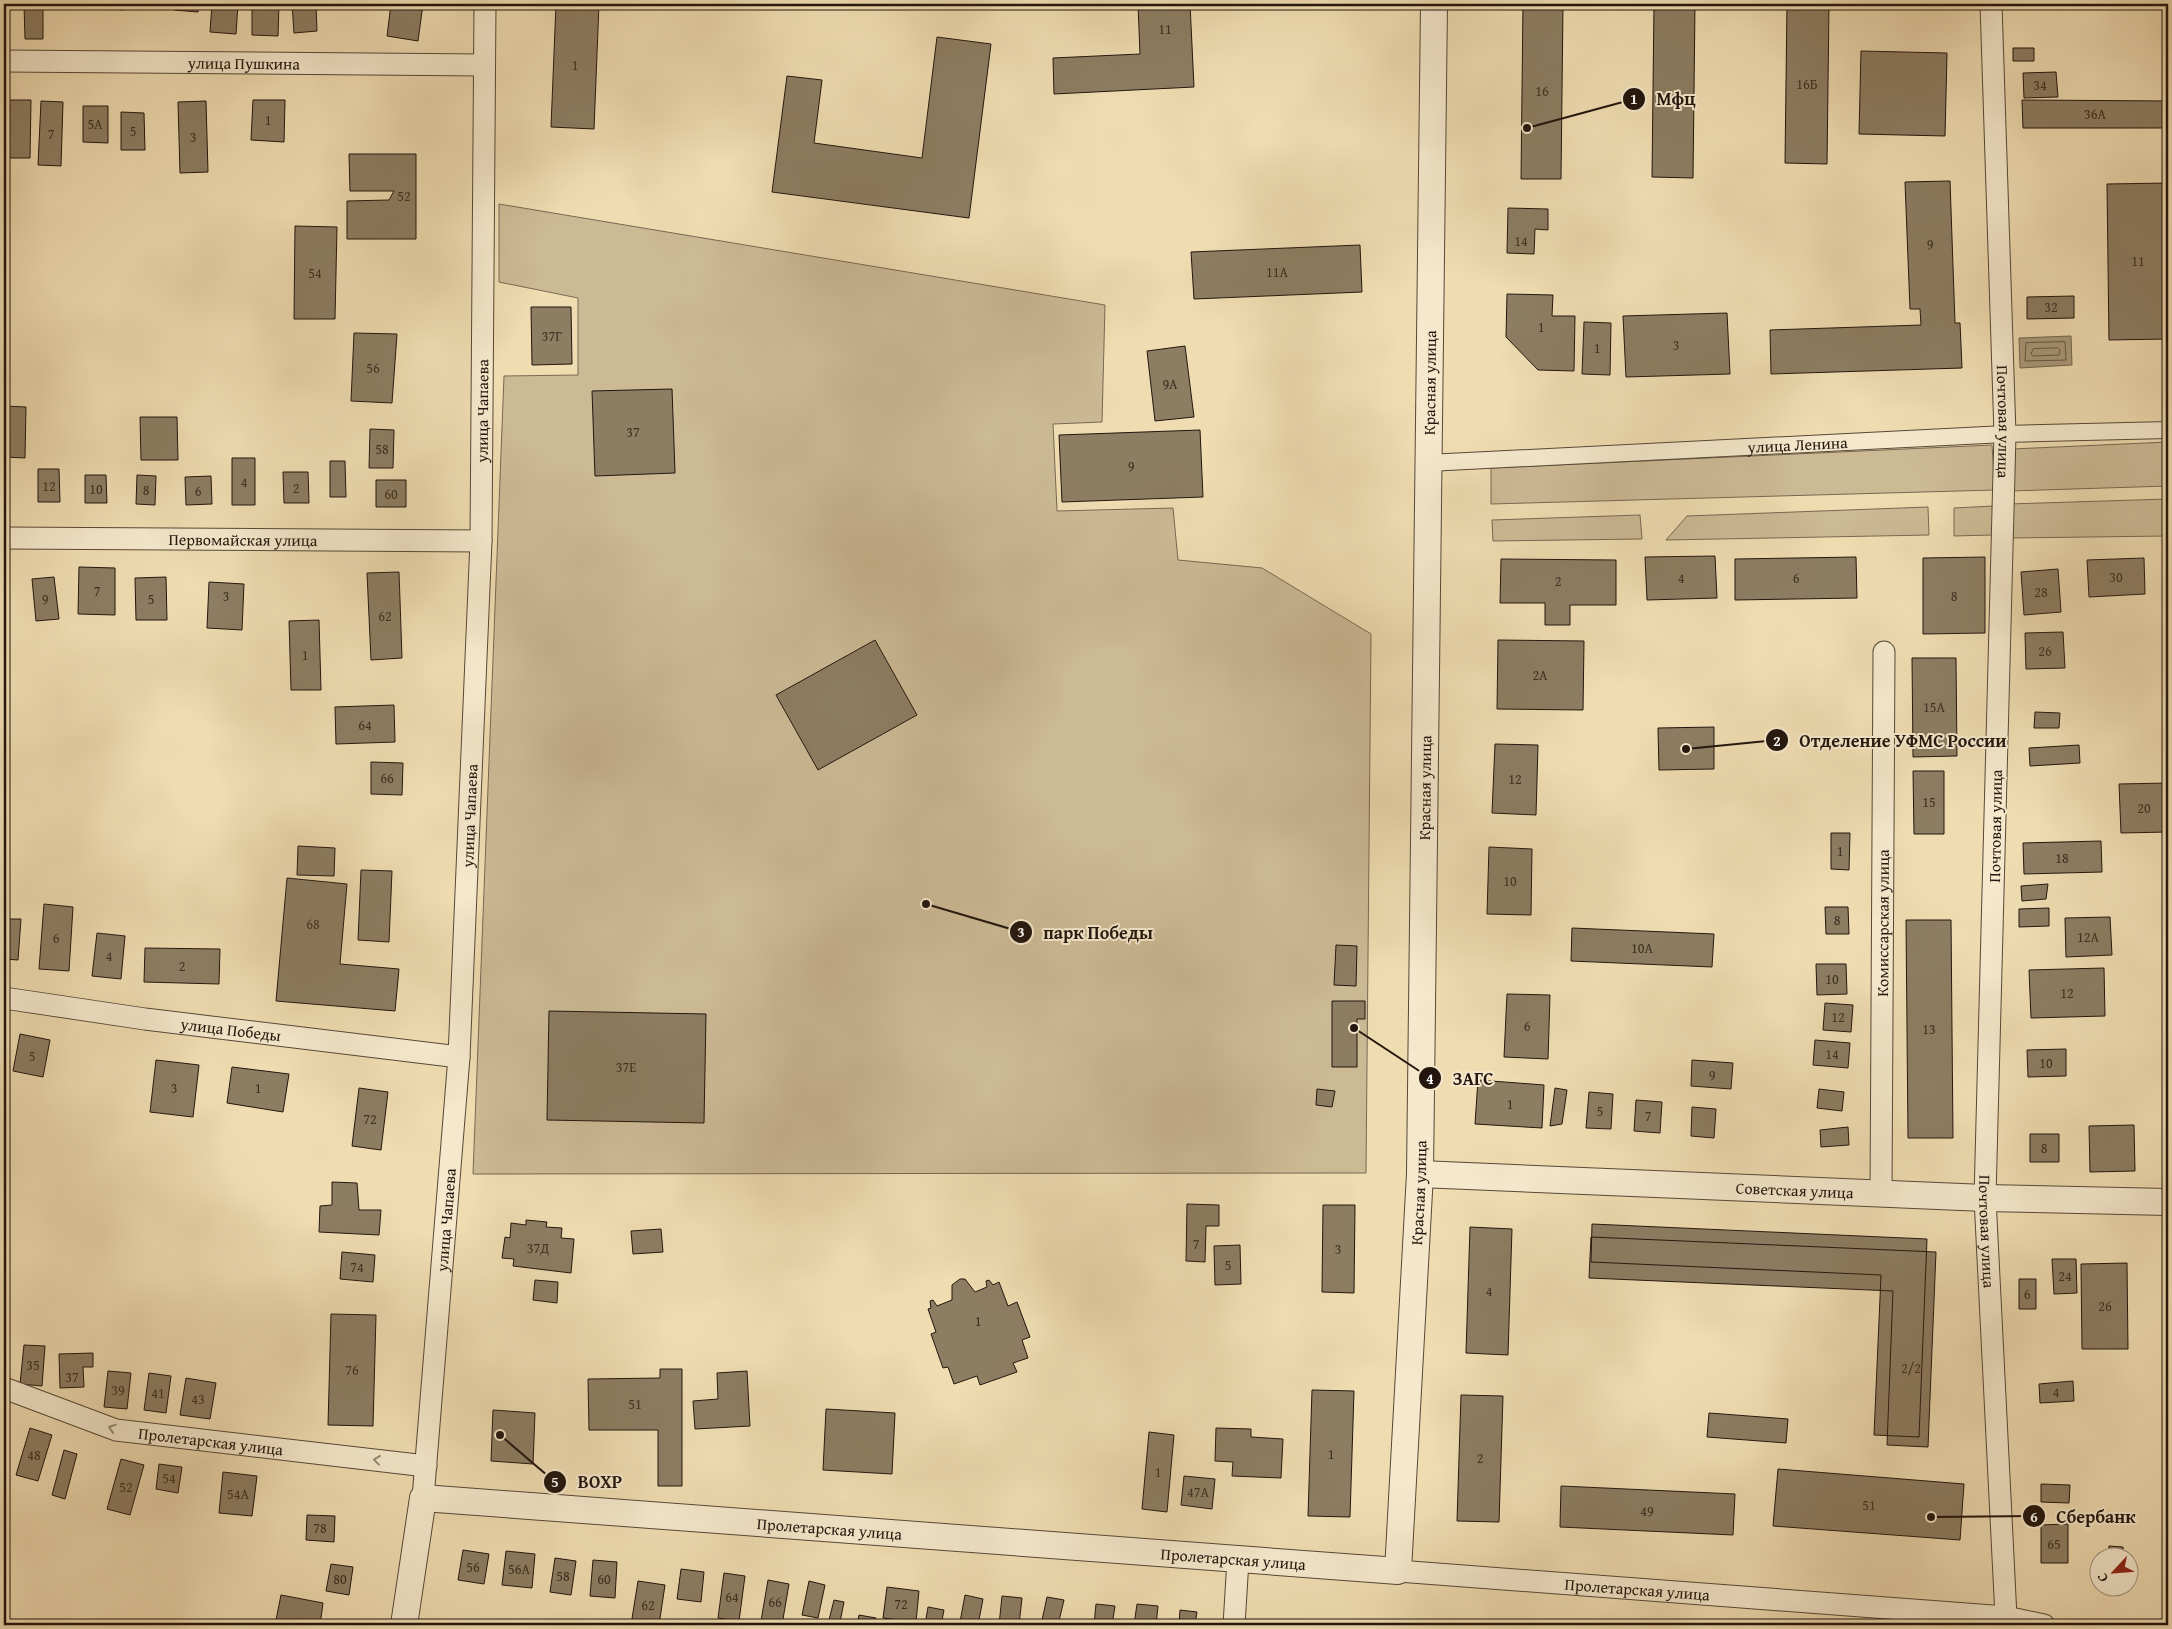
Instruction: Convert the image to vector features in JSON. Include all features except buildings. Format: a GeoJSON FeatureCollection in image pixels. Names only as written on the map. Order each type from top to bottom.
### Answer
{"type":"FeatureCollection","features":[{"type":"Feature","properties":{"kind":"street","name":"улица Чапаева"},"geometry":{"type":"LineString","coordinates":[[404,1625],[423,1498],[459,1057],[481,541],[483,65],[485,4]]}},
{"type":"Feature","properties":{"kind":"street","name":"Красная улица"},"geometry":{"type":"LineString","coordinates":[[1398,1571],[1420,1174],[1434,4]]}},
{"type":"Feature","properties":{"kind":"street","name":"Почтовая улица"},"geometry":{"type":"LineString","coordinates":[[1991,4],[2005,434],[1985,1198],[2006,1617]]}},
{"type":"Feature","properties":{"kind":"street","name":"улица Пушкина"},"geometry":{"type":"LineString","coordinates":[[4,61],[483,65]]}},
{"type":"Feature","properties":{"kind":"street","name":"улица Ленина"},"geometry":{"type":"LineString","coordinates":[[1428,463],[2005,434],[2168,430]]}},
{"type":"Feature","properties":{"kind":"street","name":"Первомайская улица"},"geometry":{"type":"LineString","coordinates":[[4,538],[481,541]]}},
{"type":"Feature","properties":{"kind":"street","name":"Комиссарская улица"},"geometry":{"type":"LineString","coordinates":[[1881,1194],[1884,652]]}},
{"type":"Feature","properties":{"kind":"street","name":"улица Победы"},"geometry":{"type":"LineString","coordinates":[[4,998],[145,1019],[459,1057]]}},
{"type":"Feature","properties":{"kind":"street","name":"Советская улица"},"geometry":{"type":"LineString","coordinates":[[1420,1174],[1985,1198],[2168,1202]]}},
{"type":"Feature","properties":{"kind":"street","name":"Пролетарская улица"},"geometry":{"type":"LineString","coordinates":[[4,1388],[116,1430],[426,1466]]}},
{"type":"Feature","properties":{"kind":"street","name":"Пролетарская улица"},"geometry":{"type":"LineString","coordinates":[[423,1498],[2006,1617],[2044,1625]]}},
{"type":"Feature","properties":{"kind":"street"},"geometry":{"type":"LineString","coordinates":[[1234,1625],[1238,1560]]}},
{"type":"Feature","properties":{"kind":"shaded area"},"geometry":{"type":"Polygon","coordinates":[[[499,204],[1105,305],[1102,422],[1053,424],[1057,511],[1173,508],[1178,560],[1262,568],[1371,634],[1366,1173],[473,1174],[504,376],[578,375],[578,298],[499,282],[499,204]]]}},
{"type":"Feature","properties":{"kind":"shaded area"},"geometry":{"type":"Polygon","coordinates":[[[2168,442],[2168,486],[2010,491],[2012,449],[2168,442]]]}},
{"type":"Feature","properties":{"kind":"shaded area"},"geometry":{"type":"Polygon","coordinates":[[[1992,445],[1995,490],[1491,504],[1491,468],[1992,445]]]}},
{"type":"Feature","properties":{"kind":"shaded area"},"geometry":{"type":"Polygon","coordinates":[[[2168,499],[2168,536],[2010,538],[2009,504],[2168,499]]]}},
{"type":"Feature","properties":{"kind":"shaded area"},"geometry":{"type":"Polygon","coordinates":[[[1994,506],[1993,535],[1954,536],[1954,508],[1994,506]]]}},
{"type":"Feature","properties":{"kind":"shaded area"},"geometry":{"type":"Polygon","coordinates":[[[1928,507],[1929,535],[1666,540],[1687,516],[1928,507]]]}},
{"type":"Feature","properties":{"kind":"shaded area"},"geometry":{"type":"Polygon","coordinates":[[[1640,515],[1642,539],[1493,541],[1492,520],[1640,515]]]}},
{"type":"Feature","properties":{"kind":"water"},"geometry":{"type":"Polygon","coordinates":[[[2071,336],[2072,365],[2020,368],[2019,338],[2071,336]]]}},
{"type":"Feature","properties":{"kind":"place","name":"Мфц"},"geometry":{"type":"Point","coordinates":[1527,128]}},
{"type":"Feature","properties":{"kind":"place","name":"Отделение УФМС России"},"geometry":{"type":"Point","coordinates":[1686,749]}},
{"type":"Feature","properties":{"kind":"place","name":"парк Победы"},"geometry":{"type":"Point","coordinates":[926,904]}},
{"type":"Feature","properties":{"kind":"place","name":"ЗАГС"},"geometry":{"type":"Point","coordinates":[1354,1028]}},
{"type":"Feature","properties":{"kind":"place","name":"ВОХР"},"geometry":{"type":"Point","coordinates":[500,1435]}},
{"type":"Feature","properties":{"kind":"place","name":"Сбербанк"},"geometry":{"type":"Point","coordinates":[1931,1517]}}]}
